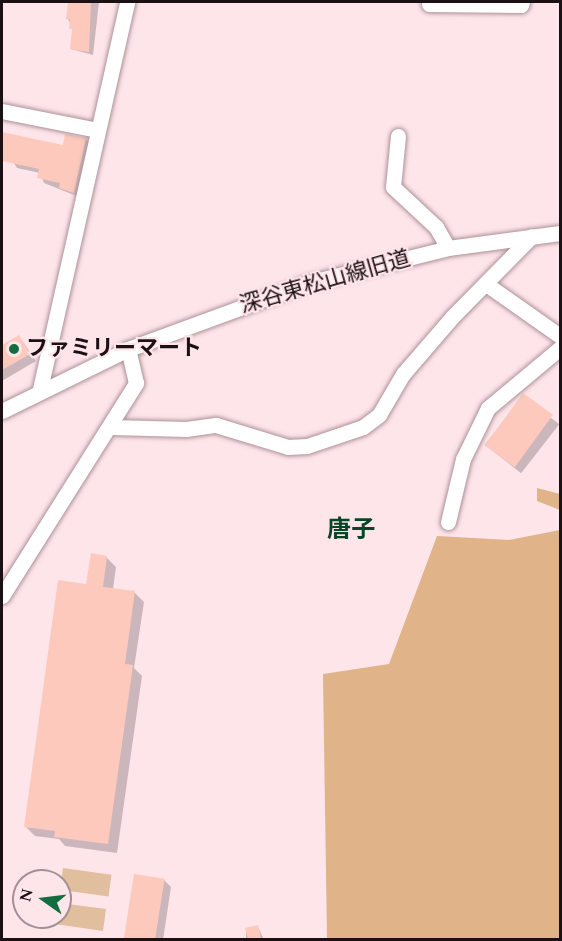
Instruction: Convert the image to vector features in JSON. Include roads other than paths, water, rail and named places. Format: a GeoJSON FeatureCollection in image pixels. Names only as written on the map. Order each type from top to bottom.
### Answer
{"type":"FeatureCollection","features":[{"type":"Feature","properties":{"kind":"street"},"geometry":{"type":"LineString","coordinates":[[40,389],[97,130],[121,40],[127,2]]}},
{"type":"Feature","properties":{"kind":"street"},"geometry":{"type":"LineString","coordinates":[[429,4],[521,3]]}},
{"type":"Feature","properties":{"kind":"street"},"geometry":{"type":"LineString","coordinates":[[2,111],[97,130]]}},
{"type":"Feature","properties":{"kind":"street"},"geometry":{"type":"LineString","coordinates":[[398,136],[393,187],[436,227],[448,248]]}},
{"type":"Feature","properties":{"kind":"street","name":"深谷東松山線旧道"},"geometry":{"type":"LineString","coordinates":[[2,411],[40,389],[128,349],[307,283],[448,248],[561,232]]}},
{"type":"Feature","properties":{"kind":"street"},"geometry":{"type":"LineString","coordinates":[[111,427],[186,429],[216,425],[288,447],[307,446],[363,427],[379,415],[410,366],[532,236]]}},
{"type":"Feature","properties":{"kind":"street"},"geometry":{"type":"LineString","coordinates":[[486,284],[561,336]]}},
{"type":"Feature","properties":{"kind":"street"},"geometry":{"type":"LineString","coordinates":[[448,522],[463,459],[488,408],[561,348]]}},
{"type":"Feature","properties":{"kind":"street"},"geometry":{"type":"LineString","coordinates":[[2,596],[111,427],[136,383],[128,349]]}},
{"type":"Feature","properties":{"kind":"place","name":"ファミリーマート"},"geometry":{"type":"Point","coordinates":[14,349]}},
{"type":"Feature","properties":{"kind":"district","name":"唐子"},"geometry":{"type":"Point","coordinates":[351,531]}}]}
